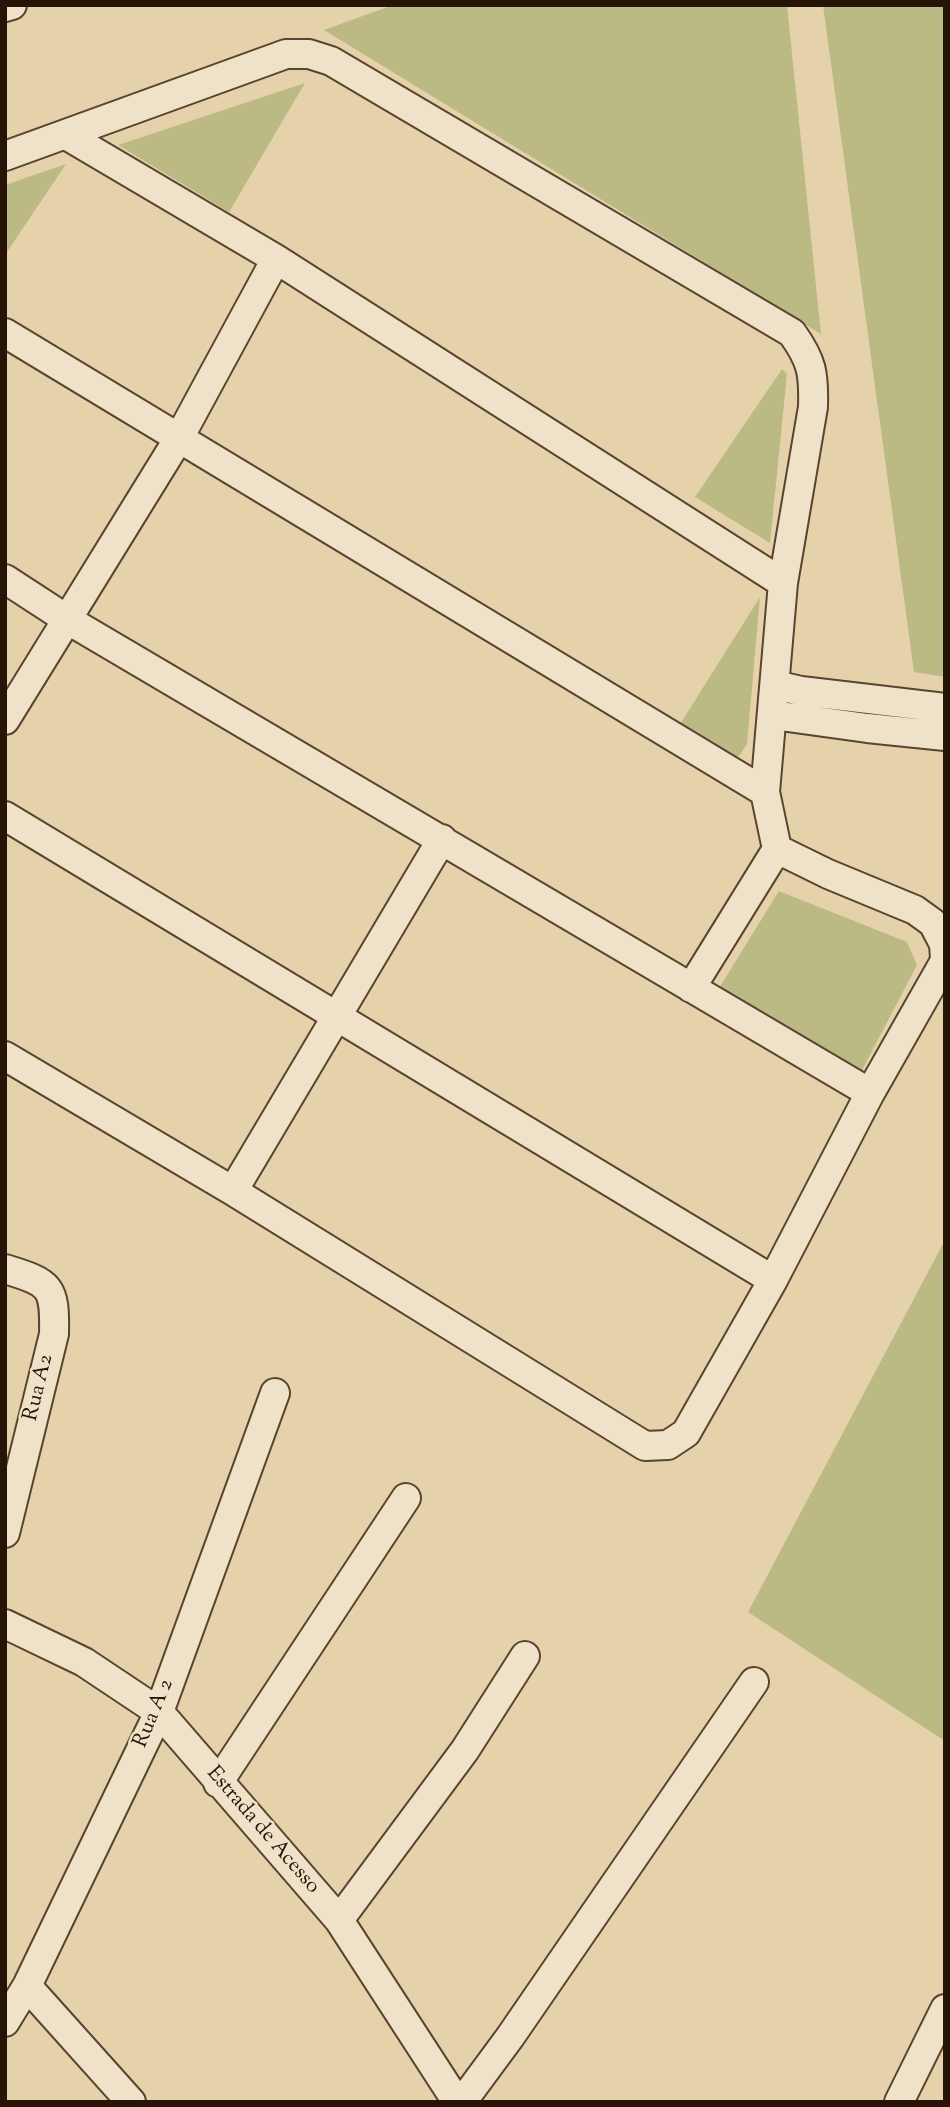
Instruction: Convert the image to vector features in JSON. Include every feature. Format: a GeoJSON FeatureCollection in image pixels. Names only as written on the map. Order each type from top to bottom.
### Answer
{"type":"FeatureCollection","features":[{"type":"Feature","properties":{"kind":"street"},"geometry":{"type":"LineString","coordinates":[[5,7],[12,5]]}},
{"type":"Feature","properties":{"kind":"street"},"geometry":{"type":"LineString","coordinates":[[5,156],[286,54],[309,54],[331,61],[792,333],[805,352],[814,378],[813,407],[783,583],[765,792],[778,849],[691,988]]}},
{"type":"Feature","properties":{"kind":"street"},"geometry":{"type":"LineString","coordinates":[[66,135],[276,259],[783,583]]}},
{"type":"Feature","properties":{"kind":"street"},"geometry":{"type":"LineString","coordinates":[[5,720],[178,438],[276,259]]}},
{"type":"Feature","properties":{"kind":"street"},"geometry":{"type":"LineString","coordinates":[[5,333],[765,792]]}},
{"type":"Feature","properties":{"kind":"street"},"geometry":{"type":"LineString","coordinates":[[5,579],[68,620],[870,1093]]}},
{"type":"Feature","properties":{"kind":"street"},"geometry":{"type":"LineString","coordinates":[[775,685],[801,691],[945,708]]}},
{"type":"Feature","properties":{"kind":"street"},"geometry":{"type":"LineString","coordinates":[[773,715],[945,736]]}},
{"type":"Feature","properties":{"kind":"street"},"geometry":{"type":"LineString","coordinates":[[5,816],[774,1280]]}},
{"type":"Feature","properties":{"kind":"street"},"geometry":{"type":"LineString","coordinates":[[233,1191],[442,839]]}},
{"type":"Feature","properties":{"kind":"street"},"geometry":{"type":"LineString","coordinates":[[5,1056],[233,1191],[645,1446],[668,1445],[686,1433],[774,1280],[870,1093],[945,960],[944,944],[933,923],[915,910],[828,874],[778,849]]}},
{"type":"Feature","properties":{"kind":"street","name":"Rua A2"},"geometry":{"type":"LineString","coordinates":[[5,1269],[35,1278],[50,1291],[54,1307],[54,1334],[5,1533]]}},
{"type":"Feature","properties":{"kind":"street","name":"Rua A 2"},"geometry":{"type":"LineString","coordinates":[[5,2022],[27,1986],[159,1712],[275,1393]]}},
{"type":"Feature","properties":{"kind":"street"},"geometry":{"type":"LineString","coordinates":[[218,1783],[406,1498]]}},
{"type":"Feature","properties":{"kind":"street","name":"Estrada de Acesso"},"geometry":{"type":"LineString","coordinates":[[5,1624],[84,1661],[159,1712],[339,1920],[460,2102]]}},
{"type":"Feature","properties":{"kind":"street"},"geometry":{"type":"LineString","coordinates":[[339,1920],[465,1750],[525,1656]]}},
{"type":"Feature","properties":{"kind":"street"},"geometry":{"type":"LineString","coordinates":[[460,2102],[510,2037],[754,1682]]}},
{"type":"Feature","properties":{"kind":"street"},"geometry":{"type":"LineString","coordinates":[[27,1986],[131,2102]]}},
{"type":"Feature","properties":{"kind":"street"},"geometry":{"type":"LineString","coordinates":[[899,2102],[945,2009]]}},
{"type":"Feature","properties":{"kind":"shaded area"},"geometry":{"type":"Polygon","coordinates":[[[393,5],[787,5],[821,334],[324,30],[393,5]]]}},
{"type":"Feature","properties":{"kind":"shaded area"},"geometry":{"type":"Polygon","coordinates":[[[823,5],[945,5],[945,677],[914,672],[823,5]]]}},
{"type":"Feature","properties":{"kind":"shaded area"},"geometry":{"type":"Polygon","coordinates":[[[305,83],[229,212],[118,145],[305,83]]]}},
{"type":"Feature","properties":{"kind":"shaded area"},"geometry":{"type":"Polygon","coordinates":[[[66,164],[5,255],[5,185],[66,164]]]}},
{"type":"Feature","properties":{"kind":"shaded area"},"geometry":{"type":"Polygon","coordinates":[[[782,369],[787,374],[770,543],[695,497],[782,369]]]}},
{"type":"Feature","properties":{"kind":"shaded area"},"geometry":{"type":"Polygon","coordinates":[[[760,597],[747,744],[739,756],[727,760],[677,729],[760,597]]]}},
{"type":"Feature","properties":{"kind":"shaded area"},"geometry":{"type":"Polygon","coordinates":[[[779,891],[907,942],[917,965],[860,1074],[719,988],[779,891]]]}},
{"type":"Feature","properties":{"kind":"shaded area"},"geometry":{"type":"Polygon","coordinates":[[[945,1240],[945,1741],[748,1612],[945,1240]]]}}]}
